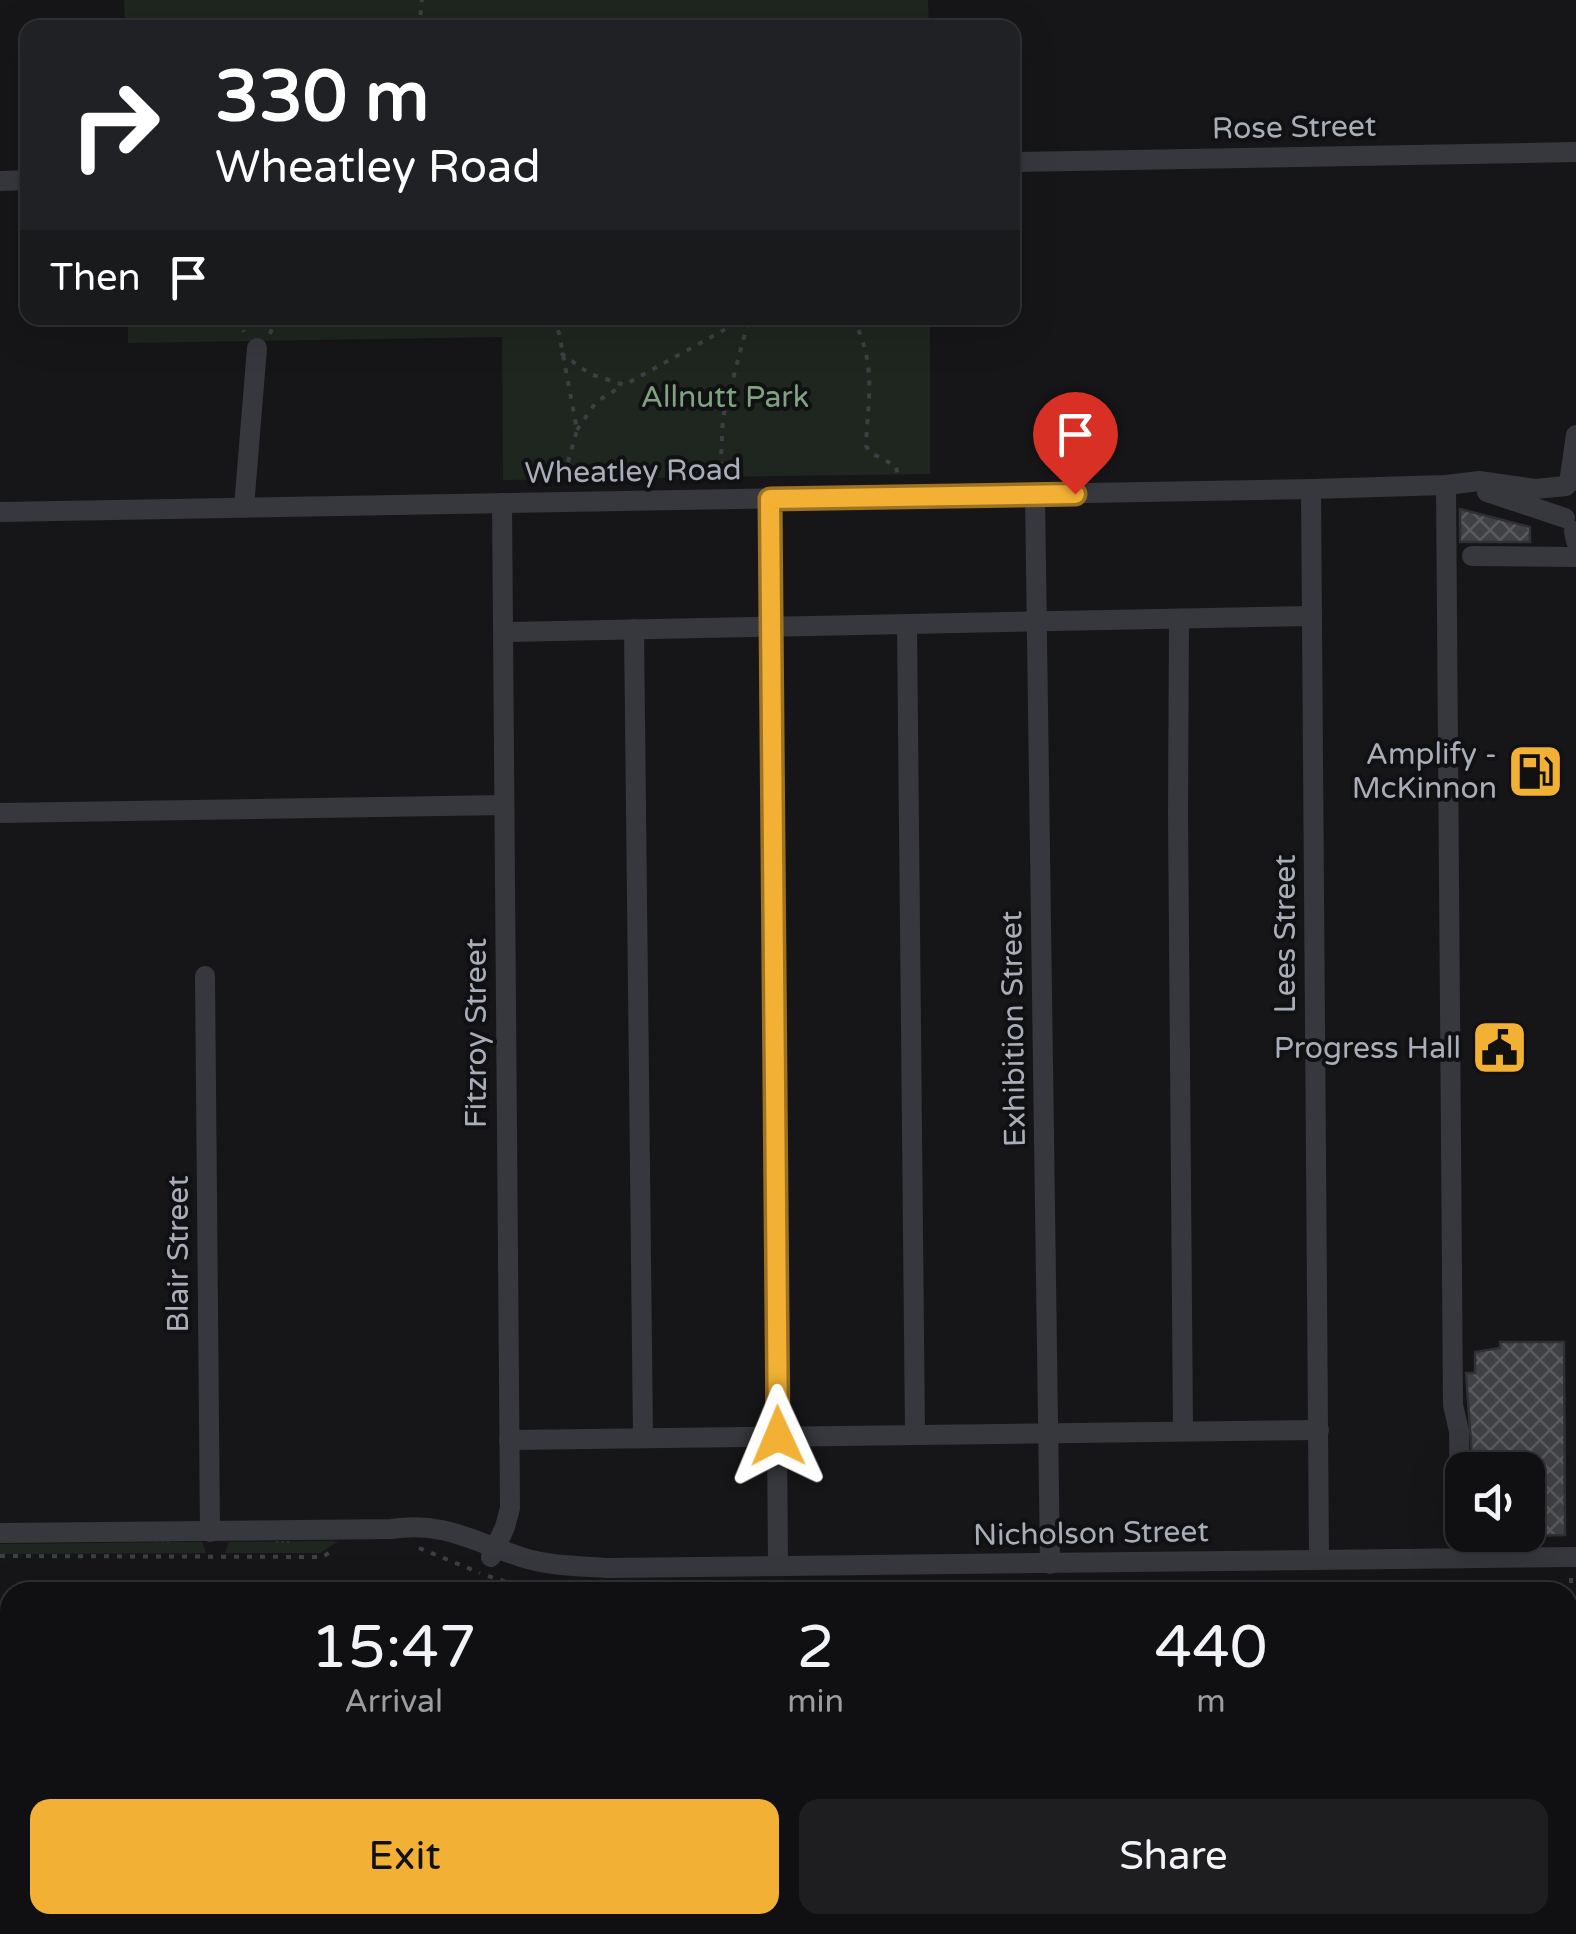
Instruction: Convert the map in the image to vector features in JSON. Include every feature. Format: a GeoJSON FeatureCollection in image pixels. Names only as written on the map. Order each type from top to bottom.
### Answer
{"type":"FeatureCollection","features":[{"type":"Feature","properties":{"kind":"street","name":"Rose Street"},"geometry":{"type":"LineString","coordinates":[[1020,162],[1576,152]]}},
{"type":"Feature","properties":{"kind":"street"},"geometry":{"type":"LineString","coordinates":[[244,507],[257,348]]}},
{"type":"Feature","properties":{"kind":"street"},"geometry":{"type":"LineString","coordinates":[[1573,530],[1562,505],[1570,483],[1576,436]]}},
{"type":"Feature","properties":{"kind":"street","name":"Wheatley Road"},"geometry":{"type":"LineString","coordinates":[[0,512],[1311,489],[1479,481],[1535,489],[1570,483]]}},
{"type":"Feature","properties":{"kind":"street"},"geometry":{"type":"LineString","coordinates":[[1446,485],[1454,1405],[1459,1431],[1461,1558]]}},
{"type":"Feature","properties":{"kind":"street","name":"Wheatley Road"},"geometry":{"type":"LineString","coordinates":[[1446,485],[1481,490],[1573,530]]}},
{"type":"Feature","properties":{"kind":"street","name":"Lees Street"},"geometry":{"type":"LineString","coordinates":[[1311,489],[1318,1559]]}},
{"type":"Feature","properties":{"kind":"street","name":"Exhibition Street"},"geometry":{"type":"LineString","coordinates":[[1036,494],[1050,1564]]}},
{"type":"Feature","properties":{"kind":"street"},"geometry":{"type":"LineString","coordinates":[[770,499],[778,1566]]}},
{"type":"Feature","properties":{"kind":"street","name":"Fitzroy Street"},"geometry":{"type":"LineString","coordinates":[[493,1553],[510,1508],[502,503]]}},
{"type":"Feature","properties":{"kind":"street"},"geometry":{"type":"LineString","coordinates":[[1472,556],[1576,557]]}},
{"type":"Feature","properties":{"kind":"street"},"geometry":{"type":"LineString","coordinates":[[503,632],[1312,616]]}},
{"type":"Feature","properties":{"kind":"street"},"geometry":{"type":"LineString","coordinates":[[1180,619],[1183,1431]]}},
{"type":"Feature","properties":{"kind":"street"},"geometry":{"type":"LineString","coordinates":[[907,624],[914,1434]]}},
{"type":"Feature","properties":{"kind":"street"},"geometry":{"type":"LineString","coordinates":[[634,629],[643,1437]]}},
{"type":"Feature","properties":{"kind":"street"},"geometry":{"type":"LineString","coordinates":[[0,814],[504,805]]}},
{"type":"Feature","properties":{"kind":"street","name":"Blair Street"},"geometry":{"type":"LineString","coordinates":[[205,976],[210,1532]]}},
{"type":"Feature","properties":{"kind":"street"},"geometry":{"type":"LineString","coordinates":[[509,1440],[1319,1430]]}},
{"type":"Feature","properties":{"kind":"street","name":"Nicholson Street"},"geometry":{"type":"LineString","coordinates":[[0,1533],[391,1529],[493,1553],[529,1572],[578,1573],[608,1568],[1576,1556]]}},
{"type":"Feature","properties":{"kind":"path"},"geometry":{"type":"LineString","coordinates":[[557,325],[576,430]]}},
{"type":"Feature","properties":{"kind":"path"},"geometry":{"type":"LineString","coordinates":[[557,502],[576,430],[596,402],[735,325]]}},
{"type":"Feature","properties":{"kind":"path"},"geometry":{"type":"LineString","coordinates":[[720,480],[723,417],[746,325]]}},
{"type":"Feature","properties":{"kind":"path"},"geometry":{"type":"LineString","coordinates":[[856,325],[865,347],[870,378],[866,446],[896,466],[898,476]]}},
{"type":"Feature","properties":{"kind":"path"},"geometry":{"type":"LineString","coordinates":[[560,353],[590,374],[624,386]]}},
{"type":"Feature","properties":{"kind":"path"},"geometry":{"type":"LineString","coordinates":[[0,1556],[323,1557]]}},
{"type":"Feature","properties":{"kind":"green space"},"geometry":{"type":"Polygon","coordinates":[[[124,0],[928,0],[929,20],[125,20],[124,0]]]}},
{"type":"Feature","properties":{"kind":"green space","name":"Allnutt Park"},"geometry":{"type":"Polygon","coordinates":[[[128,325],[930,325],[930,474],[503,480],[502,337],[128,343],[128,325]]]}},
{"type":"Feature","properties":{"kind":"green space"},"geometry":{"type":"Polygon","coordinates":[[[202,1542],[206,1553],[0,1554],[0,1544],[202,1542]]]}},
{"type":"Feature","properties":{"kind":"green space"},"geometry":{"type":"Polygon","coordinates":[[[229,1542],[337,1542],[320,1553],[225,1553],[229,1542]]]}},
{"type":"Feature","properties":{"kind":"building"},"geometry":{"type":"Polygon","coordinates":[[[1460,509],[1530,527],[1530,542],[1460,542],[1460,509]]]}},
{"type":"Feature","properties":{"kind":"building"},"geometry":{"type":"Polygon","coordinates":[[[1500,1342],[1564,1342],[1565,1535],[1545,1536],[1545,1452],[1472,1452],[1466,1373],[1475,1373],[1475,1352],[1500,1348],[1500,1342]]]}},
{"type":"Feature","properties":{"kind":"place","name":"Amplify - McKinnon"},"geometry":{"type":"Point","coordinates":[1536,771]}},
{"type":"Feature","properties":{"kind":"place","name":"Progress Hall"},"geometry":{"type":"Point","coordinates":[1500,1048]}},
{"type":"Feature","properties":{"kind":"route"},"geometry":{"type":"LineString","coordinates":[[778,1436],[770,499],[1075,494]]}}]}
